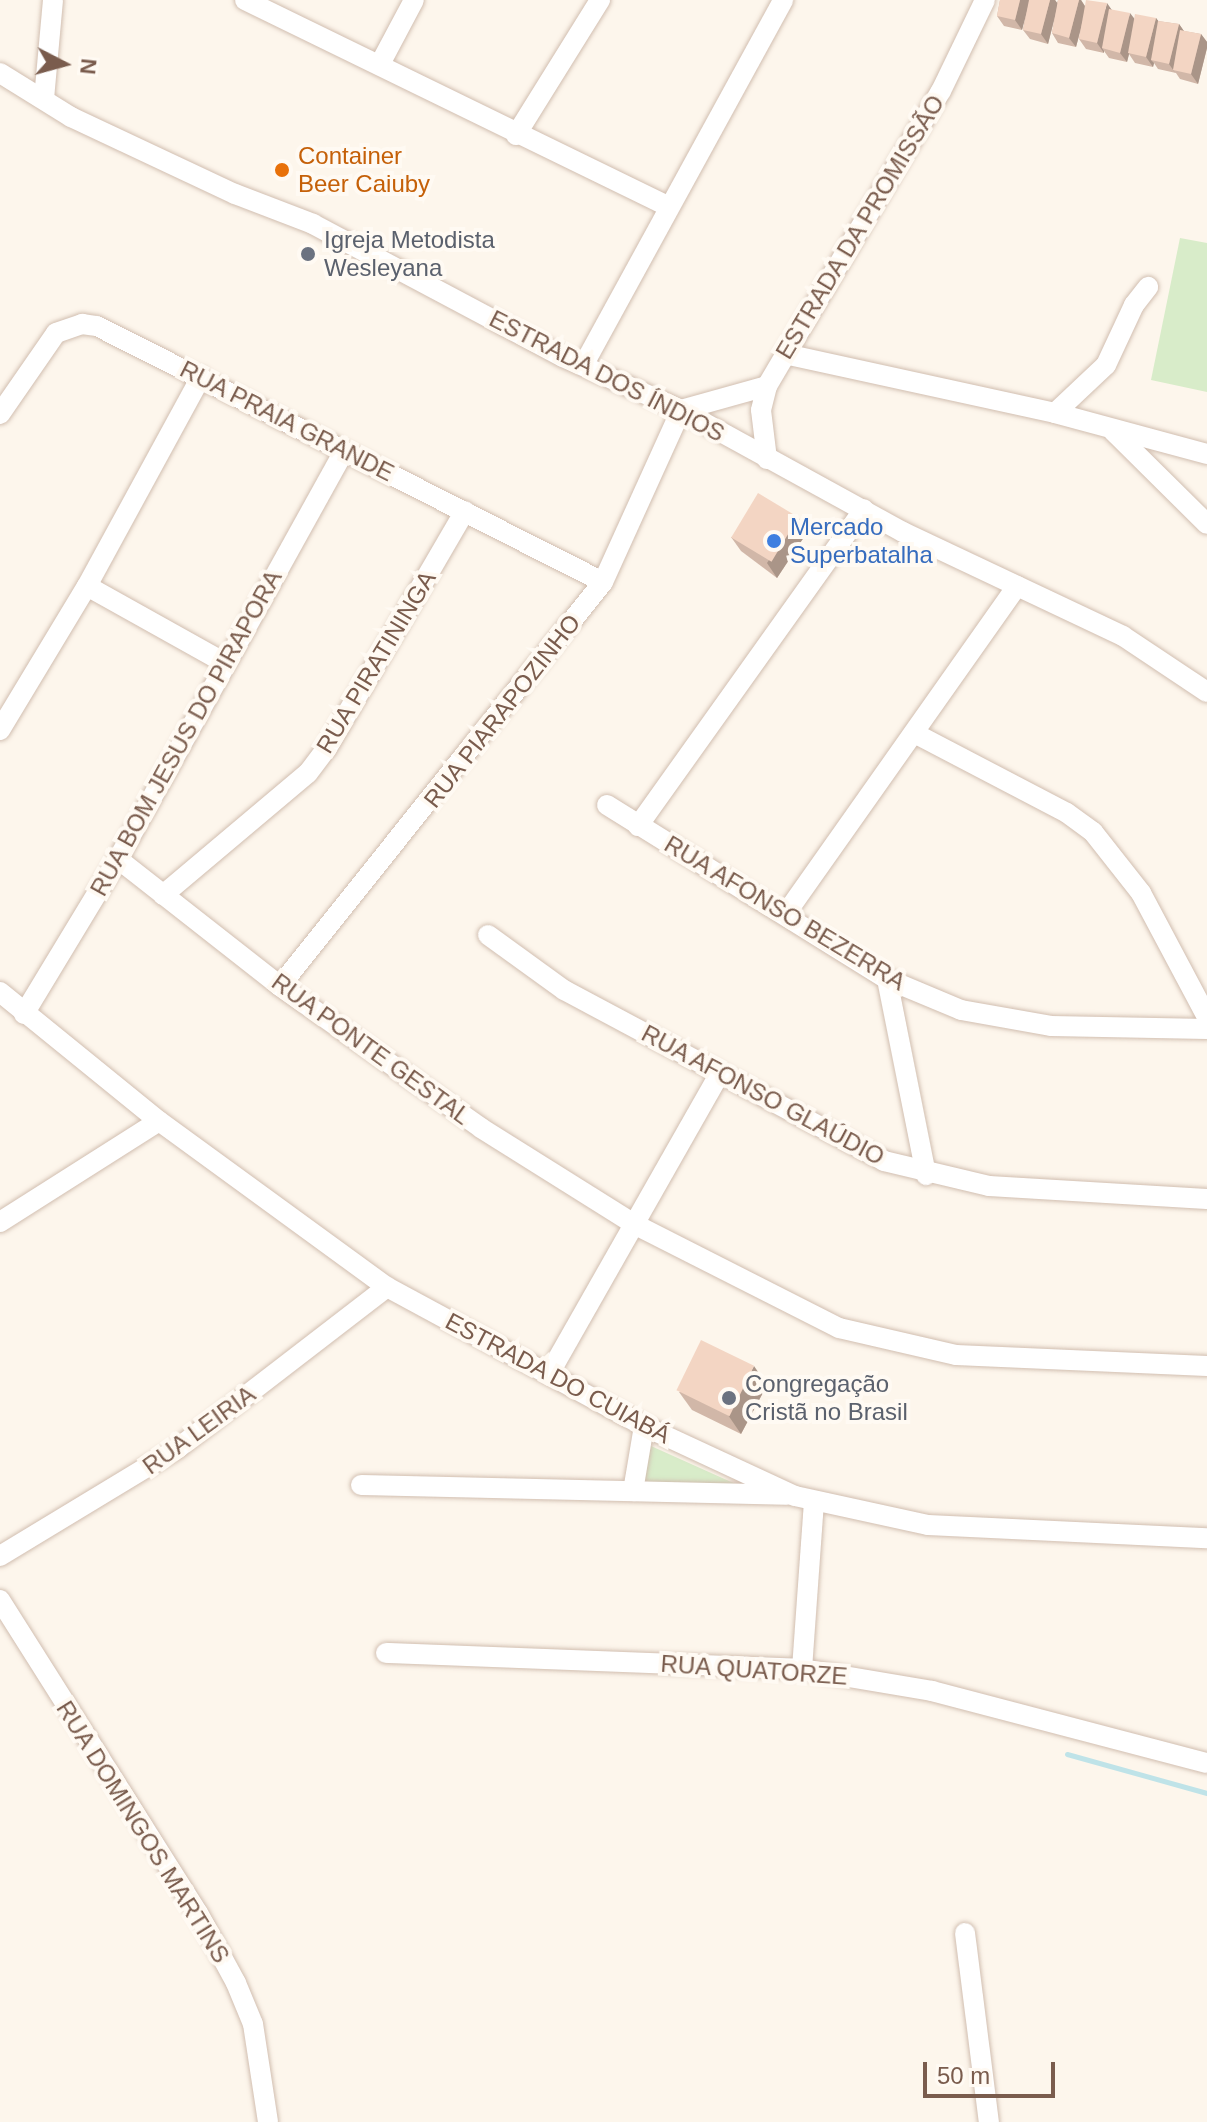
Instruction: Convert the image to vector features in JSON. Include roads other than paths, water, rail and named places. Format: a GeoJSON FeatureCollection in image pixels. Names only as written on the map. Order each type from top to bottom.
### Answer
{"type":"FeatureCollection","features":[{"type":"Feature","properties":{"kind":"street"},"geometry":{"type":"LineString","coordinates":[[44,99],[53,0]]}},
{"type":"Feature","properties":{"kind":"street"},"geometry":{"type":"LineString","coordinates":[[245,0],[380,64],[516,135],[668,206]]}},
{"type":"Feature","properties":{"kind":"street"},"geometry":{"type":"LineString","coordinates":[[380,64],[414,0]]}},
{"type":"Feature","properties":{"kind":"street"},"geometry":{"type":"LineString","coordinates":[[516,135],[600,0]]}},
{"type":"Feature","properties":{"kind":"street"},"geometry":{"type":"LineString","coordinates":[[584,364],[668,206],[764,42],[783,0]]}},
{"type":"Feature","properties":{"kind":"street","name":"ESTRADA DA PROMISSÃO"},"geometry":{"type":"LineString","coordinates":[[767,459],[761,410],[767,386],[941,91],[985,0]]}},
{"type":"Feature","properties":{"kind":"street","name":"ESTRADA DOS ÍNDIOS"},"geometry":{"type":"LineString","coordinates":[[0,73],[71,117],[235,194],[313,224],[584,364],[681,410],[864,509],[1123,636],[1207,692]]}},
{"type":"Feature","properties":{"kind":"street"},"geometry":{"type":"LineString","coordinates":[[1055,413],[1106,365],[1134,305],[1148,287]]}},
{"type":"Feature","properties":{"kind":"street","name":"RUA PRAIA GRANDE"},"geometry":{"type":"LineString","coordinates":[[0,414],[56,333],[82,324],[201,377],[603,582]]}},
{"type":"Feature","properties":{"kind":"street"},"geometry":{"type":"LineString","coordinates":[[785,354],[1055,413],[1207,454]]}},
{"type":"Feature","properties":{"kind":"street"},"geometry":{"type":"LineString","coordinates":[[0,730],[87,586],[201,377]]}},
{"type":"Feature","properties":{"kind":"street"},"geometry":{"type":"LineString","coordinates":[[681,410],[767,386]]}},
{"type":"Feature","properties":{"kind":"street","name":"RUA PIARAPOZINHO"},"geometry":{"type":"LineString","coordinates":[[280,986],[603,582],[681,410]]}},
{"type":"Feature","properties":{"kind":"street"},"geometry":{"type":"LineString","coordinates":[[1113,431],[1207,524]]}},
{"type":"Feature","properties":{"kind":"street","name":"RUA BOM JESUS DO PIRAPORA"},"geometry":{"type":"LineString","coordinates":[[24,1014],[118,859],[344,451]]}},
{"type":"Feature","properties":{"kind":"street"},"geometry":{"type":"LineString","coordinates":[[638,826],[864,509]]}},
{"type":"Feature","properties":{"kind":"street","name":"RUA PIRATININGA"},"geometry":{"type":"LineString","coordinates":[[163,895],[308,773],[327,748],[465,511]]}},
{"type":"Feature","properties":{"kind":"street"},"geometry":{"type":"LineString","coordinates":[[87,586],[225,663]]}},
{"type":"Feature","properties":{"kind":"street"},"geometry":{"type":"LineString","coordinates":[[787,912],[916,734],[1017,586]]}},
{"type":"Feature","properties":{"kind":"street"},"geometry":{"type":"LineString","coordinates":[[916,734],[1067,813],[1093,832],[1141,893],[1207,1017]]}},
{"type":"Feature","properties":{"kind":"street","name":"RUA AFONSO BEZERRA"},"geometry":{"type":"LineString","coordinates":[[607,805],[787,912],[887,979],[961,1010],[1021,1023],[1207,1029]]}},
{"type":"Feature","properties":{"kind":"street","name":"RUA PONTE GESTAL"},"geometry":{"type":"LineString","coordinates":[[118,859],[280,986],[481,1128],[634,1224],[870,1339],[956,1355],[1207,1366]]}},
{"type":"Feature","properties":{"kind":"street","name":"RUA AFONSO GLAÚDIO"},"geometry":{"type":"LineString","coordinates":[[488,935],[564,990],[719,1075],[836,1139],[926,1175],[989,1186],[1207,1199]]}},
{"type":"Feature","properties":{"kind":"street"},"geometry":{"type":"LineString","coordinates":[[887,979],[926,1175]]}},
{"type":"Feature","properties":{"kind":"street","name":"ESTRADA DO CUIABÁ"},"geometry":{"type":"LineString","coordinates":[[0,992],[159,1121],[387,1287],[644,1426],[804,1498],[928,1525],[1207,1538]]}},
{"type":"Feature","properties":{"kind":"street"},"geometry":{"type":"LineString","coordinates":[[549,1374],[719,1075]]}},
{"type":"Feature","properties":{"kind":"street"},"geometry":{"type":"LineString","coordinates":[[0,1222],[159,1121]]}},
{"type":"Feature","properties":{"kind":"street","name":"RUA LEIRIA"},"geometry":{"type":"LineString","coordinates":[[0,1556],[178,1448],[387,1287]]}},
{"type":"Feature","properties":{"kind":"street"},"geometry":{"type":"LineString","coordinates":[[633,1491],[644,1426]]}},
{"type":"Feature","properties":{"kind":"street"},"geometry":{"type":"LineString","coordinates":[[361,1485],[804,1498],[802,1669]]}},
{"type":"Feature","properties":{"kind":"street","name":"RUA DOMINGOS MARTINS"},"geometry":{"type":"LineString","coordinates":[[0,1600],[198,1913],[236,1983],[253,2024],[268,2122]]}},
{"type":"Feature","properties":{"kind":"street","name":"RUA QUATORZE"},"geometry":{"type":"LineString","coordinates":[[386,1653],[802,1669],[932,1691],[1207,1763]]}},
{"type":"Feature","properties":{"kind":"street"},"geometry":{"type":"LineString","coordinates":[[965,1933],[989,2122]]}},
{"type":"Feature","properties":{"kind":"waterway"},"geometry":{"type":"LineString","coordinates":[[1067,1754],[1207,1793]]}},
{"type":"Feature","properties":{"kind":"place","name":"Container Beer Caiuby"},"geometry":{"type":"Point","coordinates":[282,170]}},
{"type":"Feature","properties":{"kind":"place","name":"Igreja Metodista Wesleyana"},"geometry":{"type":"Point","coordinates":[308,254]}},
{"type":"Feature","properties":{"kind":"place","name":"Mercado Superbatalha"},"geometry":{"type":"Point","coordinates":[774,541]}},
{"type":"Feature","properties":{"kind":"place","name":"Congregação Cristã no Brasil"},"geometry":{"type":"Point","coordinates":[729,1398]}}]}
